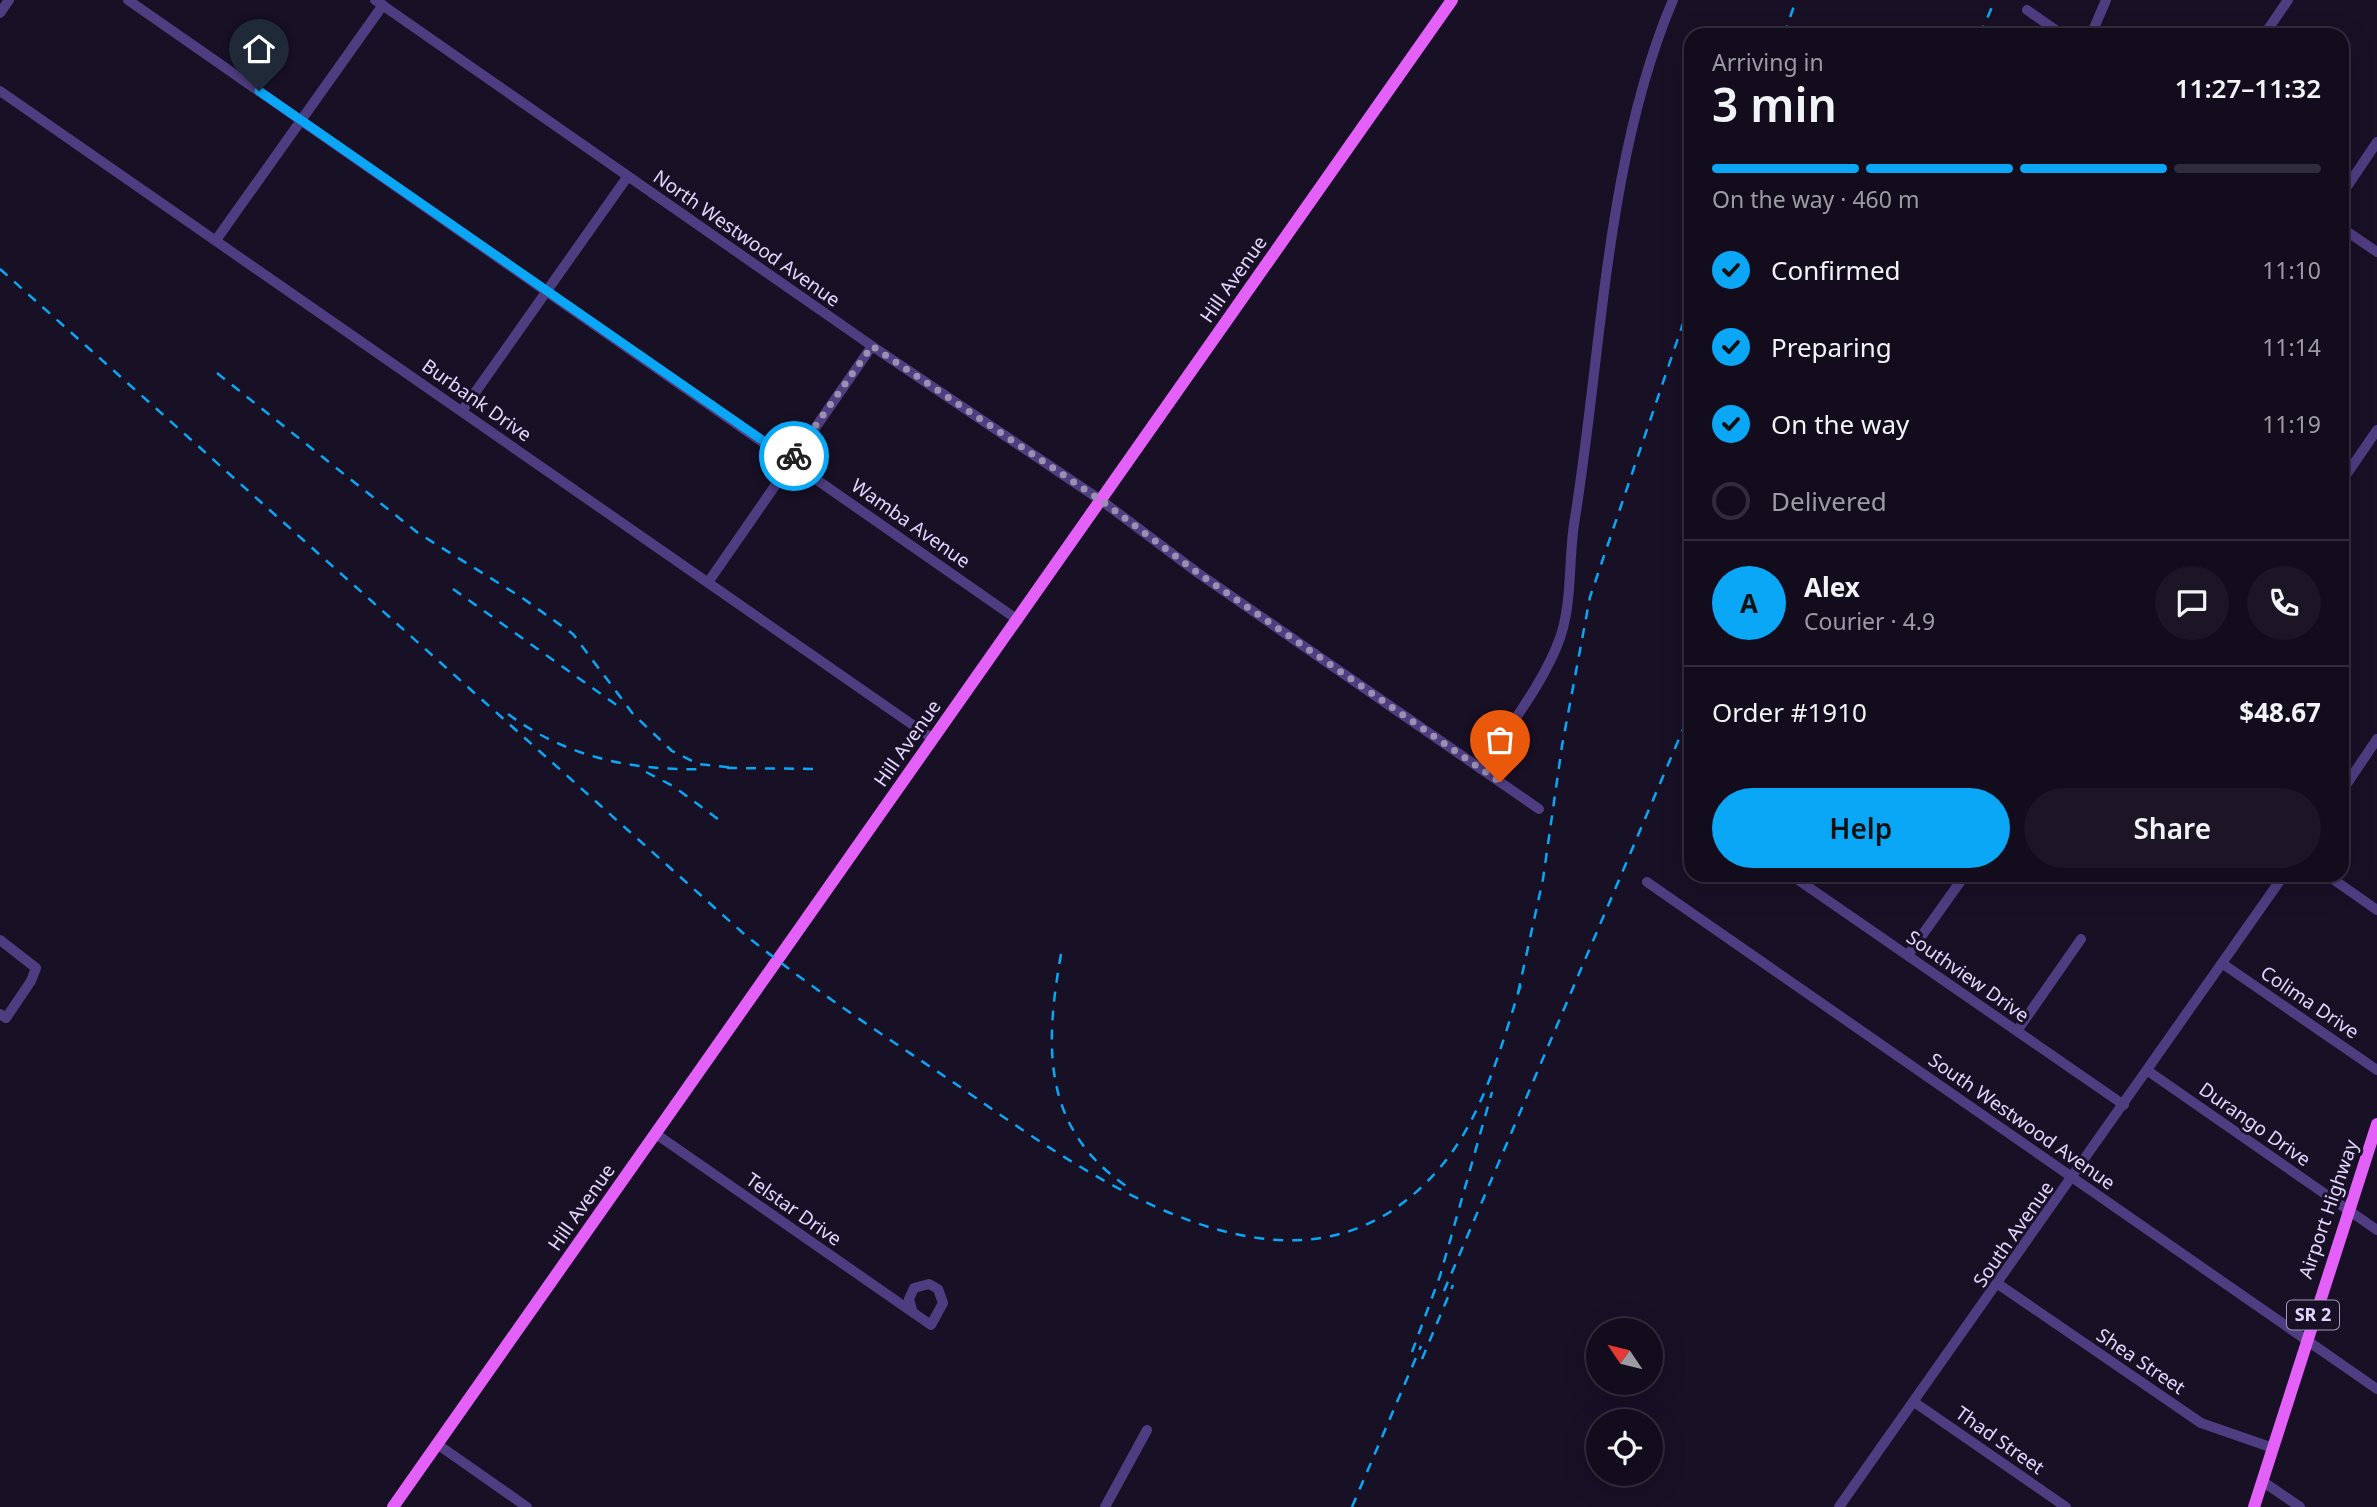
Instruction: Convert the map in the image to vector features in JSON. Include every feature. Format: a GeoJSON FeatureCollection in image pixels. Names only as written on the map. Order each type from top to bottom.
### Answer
{"type":"FeatureCollection","features":[{"type":"Feature","properties":{"kind":"main road","name":"Hill Avenue"},"geometry":{"type":"LineString","coordinates":[[393,1507],[1102,501],[1451,0]]}},
{"type":"Feature","properties":{"kind":"main road","name":"Airport Highway"},"geometry":{"type":"LineString","coordinates":[[2254,1507],[2305,1340],[2377,1124]]}},
{"type":"Feature","properties":{"kind":"street"},"geometry":{"type":"LineString","coordinates":[[0,13],[9,0]]}},
{"type":"Feature","properties":{"kind":"street","name":"Wamba Avenue"},"geometry":{"type":"LineString","coordinates":[[128,0],[1018,620]]}},
{"type":"Feature","properties":{"kind":"street"},"geometry":{"type":"LineString","coordinates":[[1481,769],[1545,670],[1560,637],[1569,594],[1569,552],[1588,434],[1597,341],[1622,180],[1653,54],[1673,0]]}},
{"type":"Feature","properties":{"kind":"street"},"geometry":{"type":"LineString","coordinates":[[2094,28],[2106,0]]}},
{"type":"Feature","properties":{"kind":"street"},"geometry":{"type":"LineString","coordinates":[[2268,28],[2288,0]]}},
{"type":"Feature","properties":{"kind":"street"},"geometry":{"type":"LineString","coordinates":[[216,240],[379,3]]}},
{"type":"Feature","properties":{"kind":"street","name":"North Westwood Avenue"},"geometry":{"type":"LineString","coordinates":[[379,3],[872,346],[1102,501]]}},
{"type":"Feature","properties":{"kind":"street"},"geometry":{"type":"LineString","coordinates":[[2027,10],[2053,28]]}},
{"type":"Feature","properties":{"kind":"street","name":"Burbank Drive"},"geometry":{"type":"LineString","coordinates":[[0,91],[933,739]]}},
{"type":"Feature","properties":{"kind":"street"},"geometry":{"type":"LineString","coordinates":[[2349,184],[2377,142]]}},
{"type":"Feature","properties":{"kind":"street"},"geometry":{"type":"LineString","coordinates":[[462,411],[628,176]]}},
{"type":"Feature","properties":{"kind":"street"},"geometry":{"type":"LineString","coordinates":[[2349,233],[2377,252]]}},
{"type":"Feature","properties":{"kind":"street"},"geometry":{"type":"LineString","coordinates":[[709,581],[872,346]]}},
{"type":"Feature","properties":{"kind":"street"},"geometry":{"type":"LineString","coordinates":[[2349,471],[2377,429]]}},
{"type":"Feature","properties":{"kind":"street"},"geometry":{"type":"LineString","coordinates":[[1102,501],[1198,573],[1539,809]]}},
{"type":"Feature","properties":{"kind":"street"},"geometry":{"type":"LineString","coordinates":[[2349,781],[2375,745]]}},
{"type":"Feature","properties":{"kind":"street","name":"South Westwood Avenue"},"geometry":{"type":"LineString","coordinates":[[1647,882],[2377,1389]]}},
{"type":"Feature","properties":{"kind":"street","name":"Southview Drive"},"geometry":{"type":"LineString","coordinates":[[1801,882],[2124,1105]]}},
{"type":"Feature","properties":{"kind":"street"},"geometry":{"type":"LineString","coordinates":[[1908,956],[1960,882]]}},
{"type":"Feature","properties":{"kind":"street","name":"South Avenue"},"geometry":{"type":"LineString","coordinates":[[1839,1507],[2073,1179],[2279,882]]}},
{"type":"Feature","properties":{"kind":"street"},"geometry":{"type":"LineString","coordinates":[[2337,882],[2377,910]]}},
{"type":"Feature","properties":{"kind":"street"},"geometry":{"type":"LineString","coordinates":[[2017,1031],[2081,939]]}},
{"type":"Feature","properties":{"kind":"street"},"geometry":{"type":"LineString","coordinates":[[0,940],[36,968],[31,981],[6,1018],[0,1014]]}},
{"type":"Feature","properties":{"kind":"street","name":"Colima Drive"},"geometry":{"type":"LineString","coordinates":[[2223,964],[2377,1070]]}},
{"type":"Feature","properties":{"kind":"street","name":"Durango Drive"},"geometry":{"type":"LineString","coordinates":[[2148,1071],[2377,1230]]}},
{"type":"Feature","properties":{"kind":"street","name":"Telstar Drive"},"geometry":{"type":"LineString","coordinates":[[656,1134],[913,1313]]}},
{"type":"Feature","properties":{"kind":"street","name":"Shea Street"},"geometry":{"type":"LineString","coordinates":[[1998,1284],[2201,1423],[2273,1448]]}},
{"type":"Feature","properties":{"kind":"street","name":"Thad Street"},"geometry":{"type":"LineString","coordinates":[[1914,1402],[2066,1507]]}},
{"type":"Feature","properties":{"kind":"street"},"geometry":{"type":"LineString","coordinates":[[1105,1507],[1147,1430]]}},
{"type":"Feature","properties":{"kind":"street"},"geometry":{"type":"LineString","coordinates":[[437,1444],[527,1507]]}},
{"type":"Feature","properties":{"kind":"street"},"geometry":{"type":"LineString","coordinates":[[2262,1481],[2300,1507]]}},
{"type":"Feature","properties":{"kind":"railway"},"geometry":{"type":"LineString","coordinates":[[1786,28],[1796,0]]}},
{"type":"Feature","properties":{"kind":"railway"},"geometry":{"type":"LineString","coordinates":[[1983,28],[1995,0]]}},
{"type":"Feature","properties":{"kind":"railway"},"geometry":{"type":"LineString","coordinates":[[0,269],[743,933],[819,991],[1003,1116],[1061,1155],[1124,1191],[1189,1220],[1255,1238],[1319,1238],[1380,1218],[1437,1171],[1466,1130],[1488,1082],[1521,984]]}},
{"type":"Feature","properties":{"kind":"railway"},"geometry":{"type":"LineString","coordinates":[[1518,993],[1543,879],[1562,746],[1590,597],[1684,321]]}},
{"type":"Feature","properties":{"kind":"railway"},"geometry":{"type":"LineString","coordinates":[[217,373],[418,533],[521,597],[573,634],[633,714],[672,751],[698,764],[735,768]]}},
{"type":"Feature","properties":{"kind":"railway"},"geometry":{"type":"LineString","coordinates":[[453,589],[618,706]]}},
{"type":"Feature","properties":{"kind":"railway"},"geometry":{"type":"LineString","coordinates":[[508,714],[530,729],[576,751],[625,764],[703,769]]}},
{"type":"Feature","properties":{"kind":"railway"},"geometry":{"type":"LineString","coordinates":[[1444,1291],[1684,727]]}},
{"type":"Feature","properties":{"kind":"railway"},"geometry":{"type":"LineString","coordinates":[[727,768],[821,769]]}},
{"type":"Feature","properties":{"kind":"railway"},"geometry":{"type":"LineString","coordinates":[[646,772],[673,786],[722,822]]}},
{"type":"Feature","properties":{"kind":"railway"},"geometry":{"type":"LineString","coordinates":[[1061,954],[1052,1020],[1052,1052],[1064,1111],[1078,1138],[1098,1163],[1126,1186]]}},
{"type":"Feature","properties":{"kind":"railway"},"geometry":{"type":"LineString","coordinates":[[1412,1352],[1440,1276],[1492,1092]]}},
{"type":"Feature","properties":{"kind":"railway"},"geometry":{"type":"LineString","coordinates":[[1422,1359],[1453,1285]]}},
{"type":"Feature","properties":{"kind":"railway"},"geometry":{"type":"LineString","coordinates":[[1352,1507],[1421,1346]]}},
{"type":"Feature","properties":{"kind":"way so far"},"geometry":{"type":"LineString","coordinates":[[794,456],[872,346],[1102,501],[1198,573],[1500,782]]}},
{"type":"Feature","properties":{"kind":"route"},"geometry":{"type":"LineString","coordinates":[[259,91],[791,460],[794,456]]}}]}
